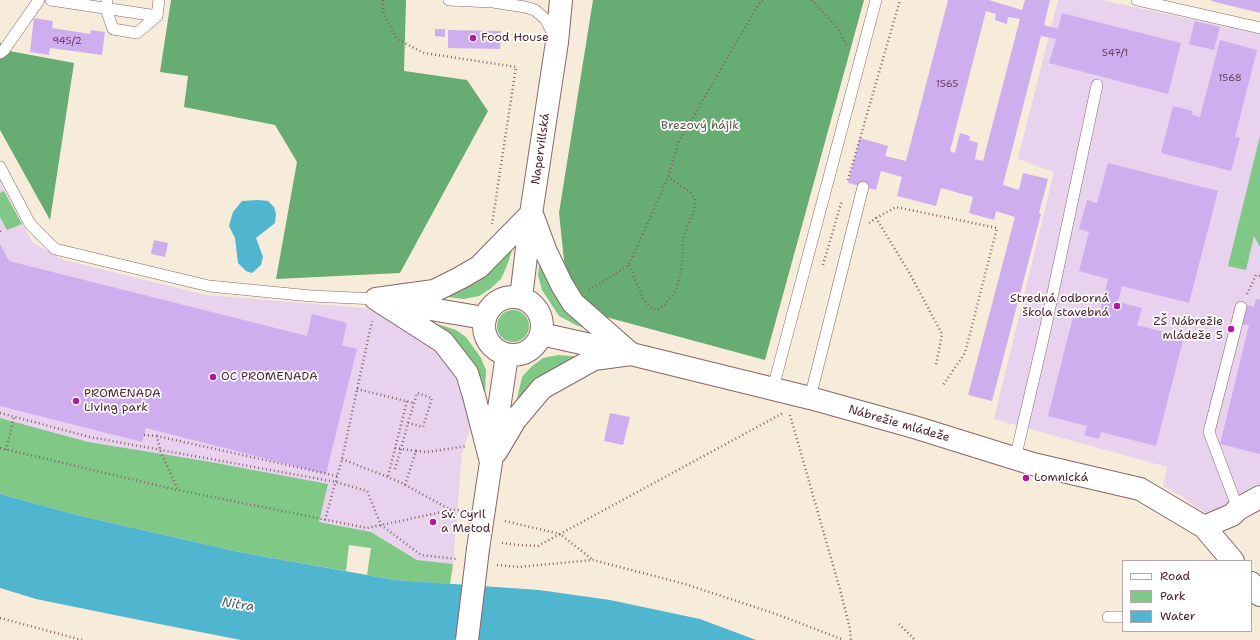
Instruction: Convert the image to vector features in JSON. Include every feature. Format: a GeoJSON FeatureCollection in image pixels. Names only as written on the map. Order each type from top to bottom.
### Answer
{"type":"FeatureCollection","features":[{"type":"Feature","properties":{"kind":"street","name":"Napervillská"},"geometry":{"type":"LineString","coordinates":[[521,298],[557,42],[561,0]]}},
{"type":"Feature","properties":{"kind":"street"},"geometry":{"type":"LineString","coordinates":[[375,307],[434,291],[479,267],[532,214],[546,252],[562,286],[573,303],[631,354]]}},
{"type":"Feature","properties":{"kind":"street"},"geometry":{"type":"LineString","coordinates":[[509,297],[521,298],[534,306],[539,313],[542,320],[541,334],[537,342],[527,351],[521,354],[507,355],[497,351],[490,345],[485,337],[483,328],[484,318],[489,308],[498,300],[509,297]]}},
{"type":"Feature","properties":{"kind":"street"},"geometry":{"type":"LineString","coordinates":[[375,307],[484,318]]}},
{"type":"Feature","properties":{"kind":"street"},"geometry":{"type":"LineString","coordinates":[[375,307],[443,342],[467,373],[491,462]]}},
{"type":"Feature","properties":{"kind":"street","name":"Nábrežie mládeže"},"geometry":{"type":"LineString","coordinates":[[541,334],[773,388],[920,429],[1033,464],[1140,489],[1204,527],[1232,560]]}},
{"type":"Feature","properties":{"kind":"street"},"geometry":{"type":"LineString","coordinates":[[491,462],[515,420],[542,388],[594,359],[631,354]]}},
{"type":"Feature","properties":{"kind":"street"},"geometry":{"type":"LineString","coordinates":[[467,640],[478,549],[507,355]]}},
{"type":"Feature","properties":{"kind":"street"},"geometry":{"type":"LineString","coordinates":[[1204,527],[1235,512],[1260,497]]}},
{"type":"Feature","properties":{"kind":"street"},"geometry":{"type":"LineString","coordinates":[[1235,512],[1260,514]]}},
{"type":"Feature","properties":{"kind":"street"},"geometry":{"type":"LineString","coordinates":[[1252,584],[1260,595]]}},
{"type":"Feature","properties":{"kind":"lane"},"geometry":{"type":"LineString","coordinates":[[0,53],[4,50],[39,0]]}},
{"type":"Feature","properties":{"kind":"lane"},"geometry":{"type":"LineString","coordinates":[[51,0],[106,4],[157,16]]}},
{"type":"Feature","properties":{"kind":"lane"},"geometry":{"type":"LineString","coordinates":[[106,4],[113,29],[137,33],[157,16],[159,0]]}},
{"type":"Feature","properties":{"kind":"lane"},"geometry":{"type":"LineString","coordinates":[[449,0],[494,1],[525,6],[535,10],[546,20],[557,42]]}},
{"type":"Feature","properties":{"kind":"lane"},"geometry":{"type":"LineString","coordinates":[[773,388],[876,0]]}},
{"type":"Feature","properties":{"kind":"lane"},"geometry":{"type":"LineString","coordinates":[[1137,0],[1260,28]]}},
{"type":"Feature","properties":{"kind":"lane"},"geometry":{"type":"LineString","coordinates":[[1015,459],[1044,335],[1097,85]]}},
{"type":"Feature","properties":{"kind":"lane"},"geometry":{"type":"LineString","coordinates":[[0,167],[30,224],[55,249],[209,286],[311,296],[375,307]]}},
{"type":"Feature","properties":{"kind":"lane"},"geometry":{"type":"LineString","coordinates":[[810,398],[863,187]]}},
{"type":"Feature","properties":{"kind":"lane"},"geometry":{"type":"LineString","coordinates":[[1235,512],[1209,432],[1241,307]]}},
{"type":"Feature","properties":{"kind":"lane"},"geometry":{"type":"LineString","coordinates":[[1108,617],[1122,617]]}},
{"type":"Feature","properties":{"kind":"path"},"geometry":{"type":"LineString","coordinates":[[382,0],[383,12],[397,39],[424,53],[516,67],[495,206]]}},
{"type":"Feature","properties":{"kind":"path"},"geometry":{"type":"LineString","coordinates":[[600,284],[629,266],[668,176],[678,143],[758,5],[763,0]]}},
{"type":"Feature","properties":{"kind":"path"},"geometry":{"type":"LineString","coordinates":[[812,0],[837,27],[858,68]]}},
{"type":"Feature","properties":{"kind":"path"},"geometry":{"type":"LineString","coordinates":[[629,266],[642,297],[650,307],[657,310],[664,305],[676,291],[682,266],[684,238],[694,210],[695,198],[690,192],[668,176]]}},
{"type":"Feature","properties":{"kind":"path"},"geometry":{"type":"LineString","coordinates":[[851,235],[876,218],[896,207],[997,228],[965,354],[943,385]]}},
{"type":"Feature","properties":{"kind":"path"},"geometry":{"type":"LineString","coordinates":[[876,218],[910,274],[942,334],[936,365]]}},
{"type":"Feature","properties":{"kind":"path"},"geometry":{"type":"LineString","coordinates":[[1241,307],[1256,274],[1260,276]]}},
{"type":"Feature","properties":{"kind":"path"},"geometry":{"type":"LineString","coordinates":[[325,520],[342,459],[375,307]]}},
{"type":"Feature","properties":{"kind":"path"},"geometry":{"type":"LineString","coordinates":[[357,389],[414,403]]}},
{"type":"Feature","properties":{"kind":"path"},"geometry":{"type":"LineString","coordinates":[[395,469],[408,423],[417,393],[432,398],[423,427],[408,423]]}},
{"type":"Feature","properties":{"kind":"path"},"geometry":{"type":"LineString","coordinates":[[388,476],[407,401]]}},
{"type":"Feature","properties":{"kind":"path"},"geometry":{"type":"LineString","coordinates":[[502,542],[538,546],[789,410],[841,593],[850,629],[851,640]]}},
{"type":"Feature","properties":{"kind":"path"},"geometry":{"type":"LineString","coordinates":[[0,413],[90,437],[336,482],[367,491],[381,525]]}},
{"type":"Feature","properties":{"kind":"path"},"geometry":{"type":"LineString","coordinates":[[6,450],[14,417]]}},
{"type":"Feature","properties":{"kind":"path"},"geometry":{"type":"LineString","coordinates":[[144,435],[157,436],[337,476]]}},
{"type":"Feature","properties":{"kind":"path"},"geometry":{"type":"LineString","coordinates":[[157,436],[160,450],[178,490]]}},
{"type":"Feature","properties":{"kind":"path"},"geometry":{"type":"LineString","coordinates":[[395,448],[427,452],[468,446]]}},
{"type":"Feature","properties":{"kind":"path"},"geometry":{"type":"LineString","coordinates":[[0,448],[178,490],[367,528],[451,510],[463,510]]}},
{"type":"Feature","properties":{"kind":"path"},"geometry":{"type":"LineString","coordinates":[[405,485],[416,451]]}},
{"type":"Feature","properties":{"kind":"path"},"geometry":{"type":"LineString","coordinates":[[342,459],[388,476],[451,510]]}},
{"type":"Feature","properties":{"kind":"path"},"geometry":{"type":"LineString","coordinates":[[506,521],[560,534],[593,560],[692,587],[776,614],[844,640]]}},
{"type":"Feature","properties":{"kind":"path"},"geometry":{"type":"LineString","coordinates":[[0,618],[82,640]]}},
{"type":"Feature","properties":{"kind":"path"},"geometry":{"type":"LineString","coordinates":[[899,624],[915,640]]}},
{"type":"Feature","properties":{"kind":"shaded area"},"geometry":{"type":"Polygon","coordinates":[[[1058,0],[1101,0],[1260,34],[1260,489],[1206,513],[1183,497],[1163,486],[1167,467],[994,419],[1054,172],[1018,159],[1058,0]]]}},
{"type":"Feature","properties":{"kind":"shaded area","name":"PROMENADA Living park"},"geometry":{"type":"Polygon","coordinates":[[[0,183],[32,242],[64,260],[206,295],[364,308],[387,315],[438,348],[460,376],[474,419],[462,453],[453,564],[417,560],[377,535],[239,508],[0,452],[0,183]]]}},
{"type":"Feature","properties":{"kind":"green space"},"geometry":{"type":"Polygon","coordinates":[[[171,0],[406,0],[404,71],[467,80],[488,111],[400,273],[276,279],[297,162],[275,125],[184,107],[188,76],[160,72],[171,0]]]}},
{"type":"Feature","properties":{"kind":"green space","name":"Brezový hájik"},"geometry":{"type":"Polygon","coordinates":[[[593,0],[864,0],[765,360],[569,307],[559,213],[593,0]]]}},
{"type":"Feature","properties":{"kind":"green space"},"geometry":{"type":"Polygon","coordinates":[[[0,42],[4,50],[74,63],[50,220],[0,130],[0,42]]]}},
{"type":"Feature","properties":{"kind":"green space"},"geometry":{"type":"Polygon","coordinates":[[[1260,136],[1260,247],[1254,236],[1246,270],[1228,266],[1260,136]]]}},
{"type":"Feature","properties":{"kind":"green space"},"geometry":{"type":"Polygon","coordinates":[[[4,191],[22,224],[7,230],[0,217],[0,193],[4,191]]]}},
{"type":"Feature","properties":{"kind":"green space"},"geometry":{"type":"Polygon","coordinates":[[[517,235],[501,279],[490,289],[479,296],[464,299],[439,296],[517,235]]]}},
{"type":"Feature","properties":{"kind":"green space"},"geometry":{"type":"Polygon","coordinates":[[[540,257],[592,331],[559,316],[542,290],[538,275],[540,257]]]}},
{"type":"Feature","properties":{"kind":"green space"},"geometry":{"type":"Polygon","coordinates":[[[510,310],[516,310],[525,314],[529,326],[525,338],[516,342],[510,342],[501,338],[497,329],[497,323],[501,314],[510,310]]]}},
{"type":"Feature","properties":{"kind":"green space"},"geometry":{"type":"Polygon","coordinates":[[[422,319],[456,330],[466,337],[481,358],[486,370],[485,396],[422,319]]]}},
{"type":"Feature","properties":{"kind":"green space"},"geometry":{"type":"Polygon","coordinates":[[[558,355],[583,357],[516,403],[522,377],[531,367],[543,358],[558,355]]]}},
{"type":"Feature","properties":{"kind":"green space"},"geometry":{"type":"Polygon","coordinates":[[[0,418],[88,442],[205,461],[328,484],[319,522],[371,532],[417,560],[453,564],[450,584],[395,580],[367,575],[371,548],[349,545],[346,571],[239,552],[77,515],[0,494],[0,418]]]}},
{"type":"Feature","properties":{"kind":"water"},"geometry":{"type":"Polygon","coordinates":[[[242,201],[268,201],[274,207],[276,214],[275,223],[256,238],[263,257],[261,265],[252,273],[246,271],[238,263],[235,238],[229,226],[233,212],[242,201]]]}},
{"type":"Feature","properties":{"kind":"water","name":"Nitra"},"geometry":{"type":"Polygon","coordinates":[[[0,494],[77,515],[239,552],[395,580],[539,590],[610,600],[700,619],[756,640],[241,640],[36,599],[0,588],[0,494]]]}},
{"type":"Feature","properties":{"kind":"building"},"geometry":{"type":"Polygon","coordinates":[[[948,0],[989,0],[1022,10],[1025,0],[1050,0],[1044,25],[1058,29],[1062,13],[1181,43],[1168,94],[1049,63],[1056,39],[1041,36],[1003,185],[1019,190],[1023,173],[1048,179],[1039,213],[1041,214],[992,401],[968,395],[1015,217],[996,211],[994,220],[969,213],[973,197],[941,188],[936,206],[897,196],[902,177],[881,171],[876,190],[848,183],[860,138],[888,146],[885,156],[906,161],[948,0]],[[986,11],[950,151],[955,153],[960,133],[970,136],[969,140],[978,143],[975,159],[983,161],[1020,19],[1008,17],[1007,24],[995,20],[996,14],[986,11]]]}},
{"type":"Feature","properties":{"kind":"building"},"geometry":{"type":"Polygon","coordinates":[[[1260,0],[1260,13],[1211,1],[1260,0]]]}},
{"type":"Feature","properties":{"kind":"building"},"geometry":{"type":"Polygon","coordinates":[[[34,18],[53,21],[52,28],[90,34],[91,30],[105,32],[102,55],[50,48],[49,55],[30,52],[34,18]]]}},
{"type":"Feature","properties":{"kind":"building"},"geometry":{"type":"Polygon","coordinates":[[[1195,21],[1220,27],[1214,50],[1189,44],[1195,21]]]}},
{"type":"Feature","properties":{"kind":"building"},"geometry":{"type":"Polygon","coordinates":[[[435,29],[445,29],[445,37],[435,36],[435,29]]]}},
{"type":"Feature","properties":{"kind":"building"},"geometry":{"type":"Polygon","coordinates":[[[448,30],[501,31],[500,49],[448,48],[448,30]]]}},
{"type":"Feature","properties":{"kind":"building"},"geometry":{"type":"Polygon","coordinates":[[[1220,40],[1257,50],[1235,137],[1240,138],[1231,171],[1161,153],[1173,106],[1193,111],[1192,115],[1200,117],[1220,40]]]}},
{"type":"Feature","properties":{"kind":"building","name":"Stredná odborná škola stavebná"},"geometry":{"type":"Polygon","coordinates":[[[1108,163],[1218,191],[1189,303],[1122,286],[1118,302],[1142,308],[1137,325],[1184,337],[1156,446],[1101,432],[1099,439],[1084,435],[1087,426],[1048,416],[1075,309],[1099,315],[1108,279],[1079,271],[1089,232],[1079,229],[1087,200],[1097,203],[1108,163]]]}},
{"type":"Feature","properties":{"kind":"building"},"geometry":{"type":"Polygon","coordinates":[[[154,240],[168,243],[165,257],[151,254],[154,240]]]}},
{"type":"Feature","properties":{"kind":"building","name":"OC PROMENADA"},"geometry":{"type":"Polygon","coordinates":[[[0,244],[9,261],[307,336],[312,314],[347,323],[342,345],[357,349],[326,474],[146,428],[142,442],[0,406],[0,244]]]}},
{"type":"Feature","properties":{"kind":"building"},"geometry":{"type":"Polygon","coordinates":[[[1256,299],[1260,300],[1260,454],[1220,444],[1249,325],[1242,324],[1247,305],[1254,307],[1256,299]]]}},
{"type":"Feature","properties":{"kind":"building"},"geometry":{"type":"Polygon","coordinates":[[[610,413],[630,417],[623,445],[604,441],[610,413]]]}},
{"type":"Feature","properties":{"kind":"place","name":"Food House"},"geometry":{"type":"Point","coordinates":[473,38]}},
{"type":"Feature","properties":{"kind":"place","name":"Stredná odborná škola stavebná"},"geometry":{"type":"Point","coordinates":[1117,306]}},
{"type":"Feature","properties":{"kind":"place","name":"ZŠ Nábrežie mládeže 5"},"geometry":{"type":"Point","coordinates":[1231,329]}},
{"type":"Feature","properties":{"kind":"place","name":"OC PROMENADA"},"geometry":{"type":"Point","coordinates":[213,377]}},
{"type":"Feature","properties":{"kind":"place","name":"PROMENADA Living park"},"geometry":{"type":"Point","coordinates":[76,401]}},
{"type":"Feature","properties":{"kind":"place","name":"Lomnická"},"geometry":{"type":"Point","coordinates":[1026,478]}},
{"type":"Feature","properties":{"kind":"place","name":"Sv. Cyril a Metod"},"geometry":{"type":"Point","coordinates":[433,522]}}]}
